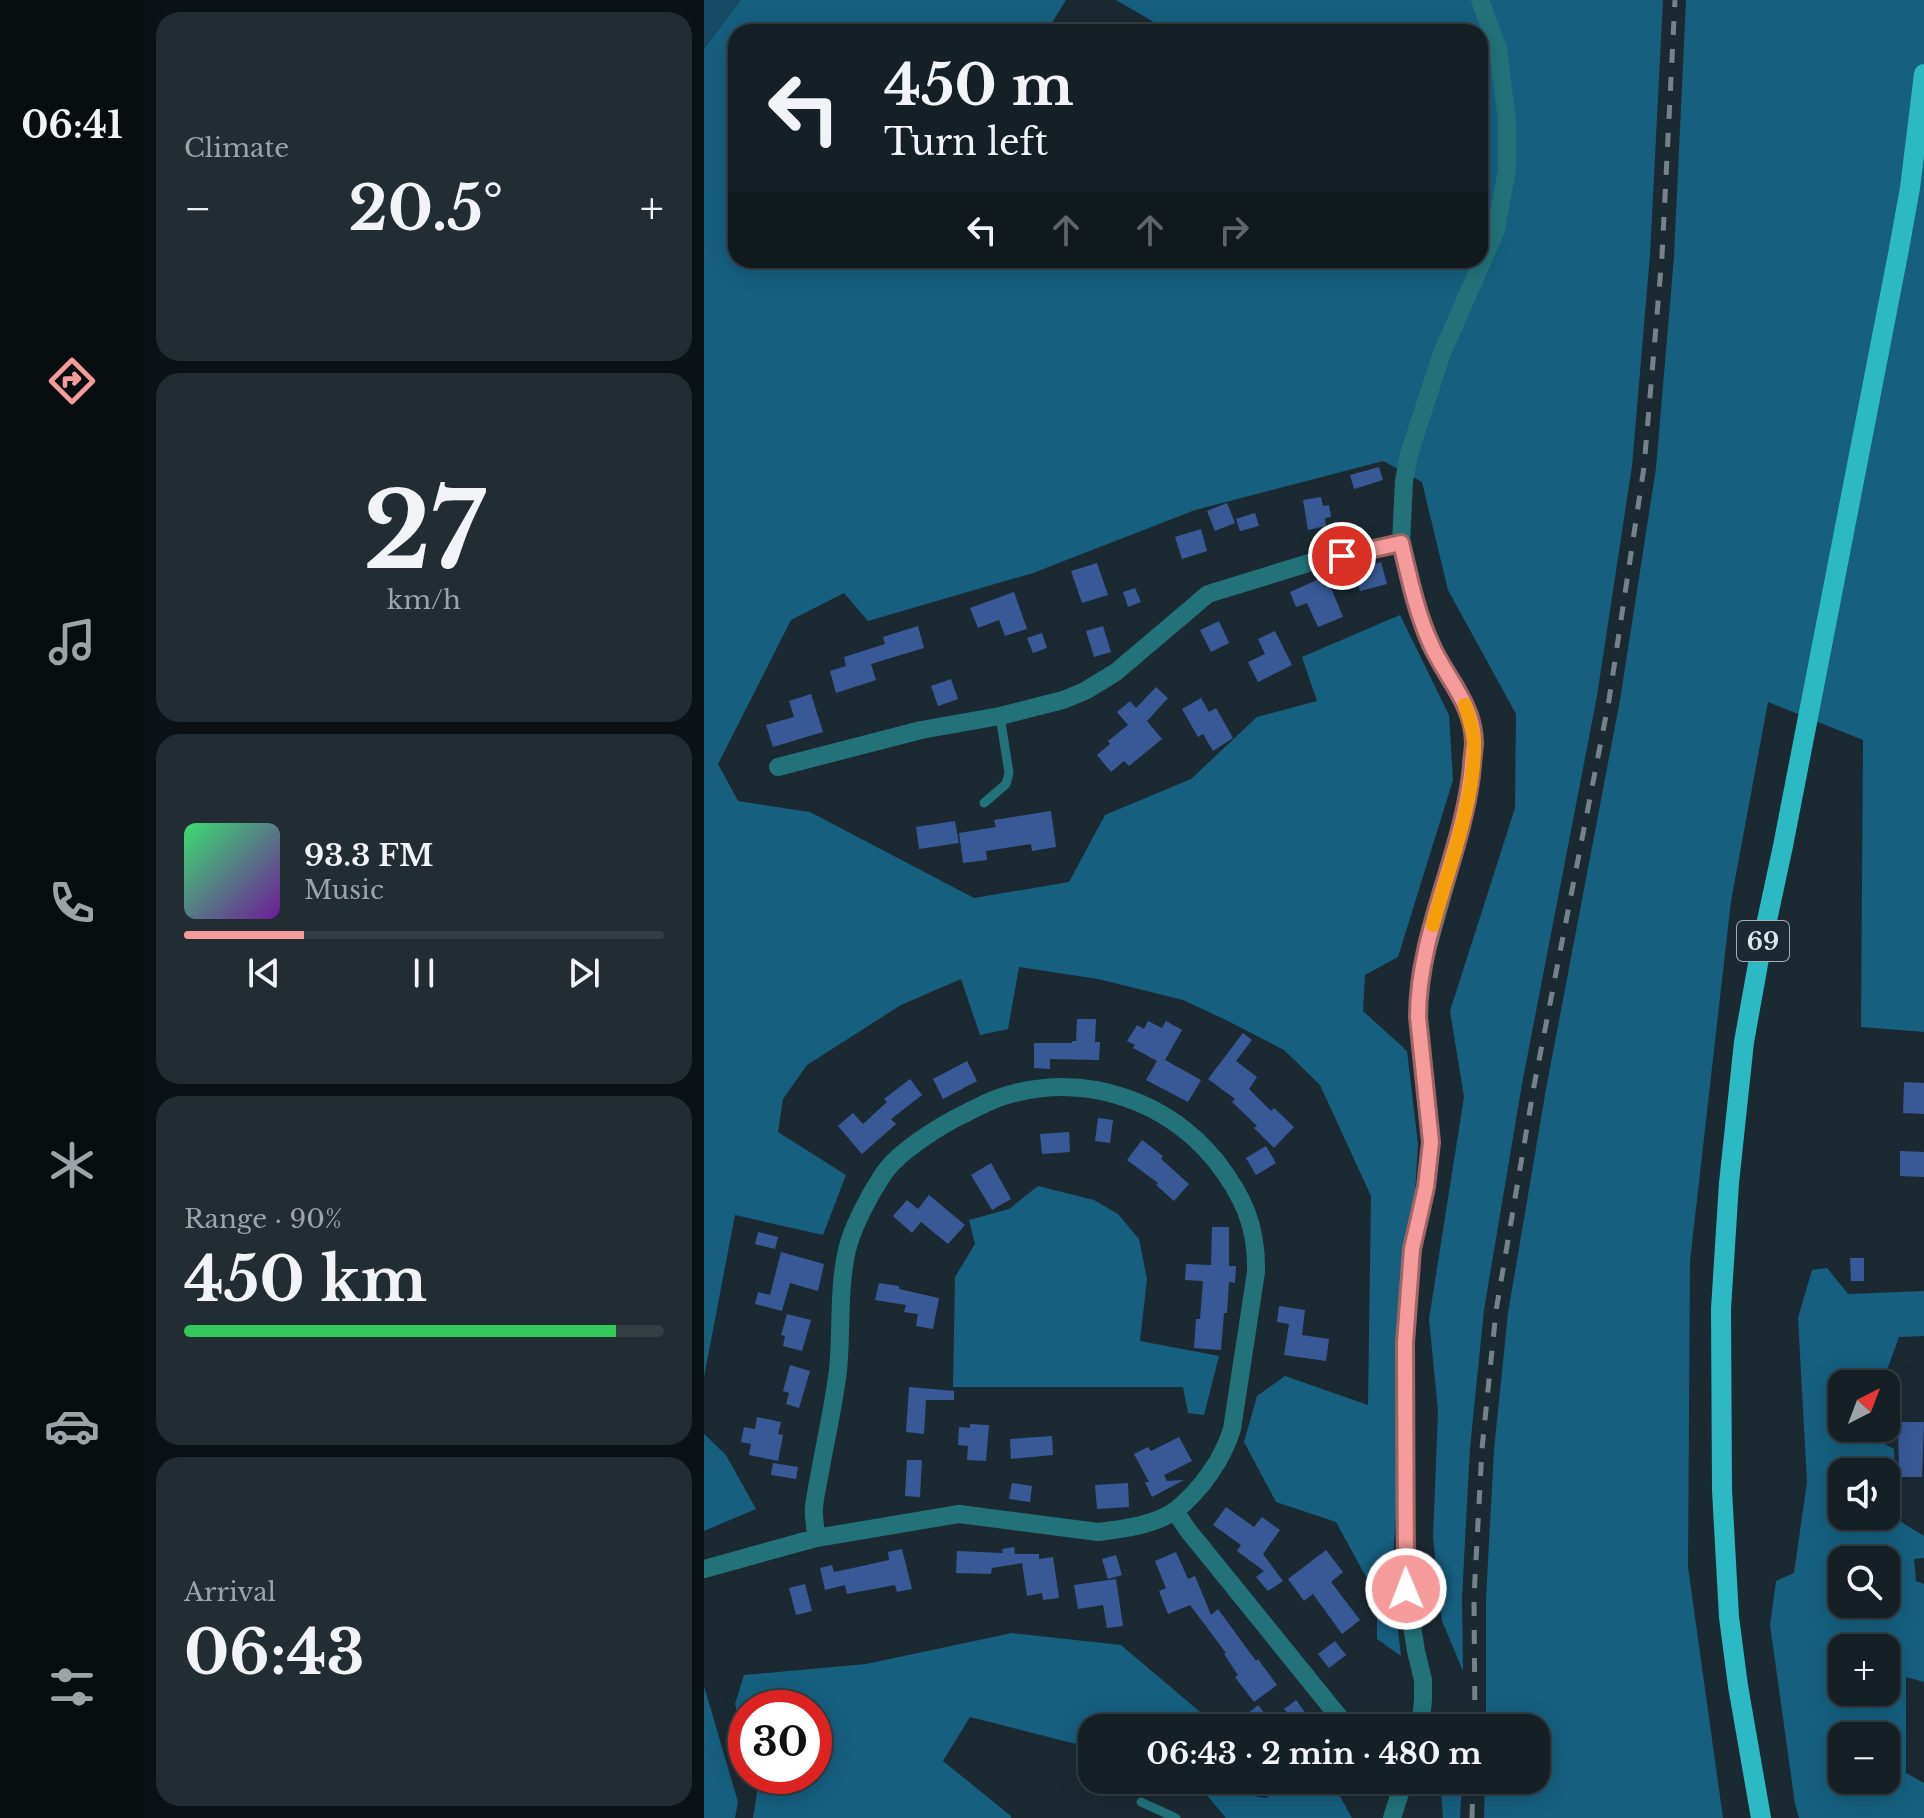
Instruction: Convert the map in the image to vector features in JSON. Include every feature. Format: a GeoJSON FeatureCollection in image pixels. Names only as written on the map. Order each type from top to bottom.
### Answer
{"type":"FeatureCollection","features":[{"type":"Feature","properties":{"kind":"main road","name":"69"},"geometry":{"type":"LineString","coordinates":[[1761,1818],[1729,1617],[1722,1490],[1721,1309],[1729,1183],[1747,1027],[1899,249],[1924,74]]}},
{"type":"Feature","properties":{"kind":"street"},"geometry":{"type":"LineString","coordinates":[[1480,0],[1498,49],[1507,120],[1507,169],[1496,230],[1488,248]]}},
{"type":"Feature","properties":{"kind":"street"},"geometry":{"type":"LineString","coordinates":[[1422,1714],[1423,1680],[1406,1589],[1404,1499],[1405,1343],[1410,1265],[1426,1187],[1431,1142],[1418,998],[1421,971],[1460,833],[1470,785],[1474,741],[1471,723],[1457,688],[1430,645],[1401,543],[1404,481],[1409,454],[1442,353],[1479,268]]}},
{"type":"Feature","properties":{"kind":"street"},"geometry":{"type":"LineString","coordinates":[[778,767],[921,730],[1000,716],[1063,700],[1116,672],[1208,594],[1312,562],[1401,543]]}},
{"type":"Feature","properties":{"kind":"street"},"geometry":{"type":"LineString","coordinates":[[704,1569],[816,1538],[936,1516],[959,1514],[1098,1532],[1151,1521],[1175,1511],[1203,1483],[1228,1443],[1256,1272],[1252,1225],[1239,1195],[1197,1140],[1171,1119],[1128,1099],[1101,1091],[1041,1088],[989,1101],[941,1125],[887,1168],[857,1221],[847,1248],[842,1279],[838,1371],[814,1508],[816,1538]]}},
{"type":"Feature","properties":{"kind":"street"},"geometry":{"type":"LineString","coordinates":[[1175,1511],[1337,1714]]}},
{"type":"Feature","properties":{"kind":"street"},"geometry":{"type":"LineString","coordinates":[[1392,1818],[1400,1794]]}},
{"type":"Feature","properties":{"kind":"lane"},"geometry":{"type":"LineString","coordinates":[[984,803],[1006,784],[1009,773],[1000,716]]}},
{"type":"Feature","properties":{"kind":"lane"},"geometry":{"type":"LineString","coordinates":[[1141,1802],[1176,1818]]}},
{"type":"Feature","properties":{"kind":"shaded area"},"geometry":{"type":"Polygon","coordinates":[[[704,0],[741,0],[704,49],[704,0]]]}},
{"type":"Feature","properties":{"kind":"shaded area"},"geometry":{"type":"Polygon","coordinates":[[[741,0],[1066,0],[1051,24],[728,24],[728,268],[1488,268],[1488,24],[1157,24],[1116,0],[1663,0],[1650,255],[1632,466],[1597,696],[1522,1084],[1484,1310],[1470,1448],[1462,1597],[1463,1671],[1442,1621],[1433,1538],[1438,1411],[1429,1319],[1464,1097],[1450,1011],[1515,808],[1516,714],[1448,590],[1422,482],[1383,461],[1195,510],[1033,573],[868,621],[844,593],[791,620],[718,764],[738,801],[810,812],[974,898],[1069,882],[1105,815],[1191,779],[1257,717],[1317,701],[1302,657],[1400,615],[1449,715],[1453,780],[1398,957],[1365,975],[1363,1011],[1407,1051],[1418,1144],[1392,1579],[1401,1656],[1377,1639],[1377,1597],[1336,1522],[1276,1502],[1244,1442],[1257,1396],[1285,1376],[1368,1405],[1371,1196],[1320,1085],[1284,1050],[1183,1000],[1098,979],[1019,967],[1008,1029],[980,1035],[961,979],[901,1005],[807,1065],[783,1099],[778,1132],[846,1175],[823,1235],[735,1215],[704,1377],[704,49],[741,0]]]}},
{"type":"Feature","properties":{"kind":"shaded area"},"geometry":{"type":"Polygon","coordinates":[[[1686,0],[1924,0],[1924,1032],[1861,1027],[1863,740],[1768,702],[1731,901],[1690,1261],[1688,1567],[1723,1818],[1484,1818],[1485,1794],[1550,1794],[1550,1714],[1486,1714],[1486,1598],[1494,1450],[1508,1313],[1546,1089],[1620,700],[1656,468],[1674,257],[1686,0]]]}},
{"type":"Feature","properties":{"kind":"shaded area"},"geometry":{"type":"Polygon","coordinates":[[[1038,1186],[1094,1200],[1118,1214],[1139,1239],[1147,1279],[1140,1341],[1219,1356],[1204,1415],[1188,1413],[1183,1387],[953,1387],[955,1277],[975,1244],[969,1220],[1009,1209],[1038,1186]]]}},
{"type":"Feature","properties":{"kind":"shaded area"},"geometry":{"type":"Polygon","coordinates":[[[1827,1268],[1848,1294],[1924,1291],[1924,1336],[1899,1337],[1887,1370],[1828,1370],[1828,1442],[1880,1442],[1894,1449],[1895,1458],[1828,1458],[1828,1530],[1900,1530],[1900,1521],[1924,1536],[1924,1558],[1914,1559],[1916,1581],[1924,1584],[1924,1682],[1906,1677],[1906,1773],[1924,1783],[1924,1818],[1799,1818],[1795,1804],[1770,1625],[1776,1581],[1794,1573],[1807,1482],[1798,1318],[1812,1270],[1827,1268]]]}},
{"type":"Feature","properties":{"kind":"shaded area"},"geometry":{"type":"Polygon","coordinates":[[[704,1434],[726,1455],[756,1509],[704,1531],[704,1434]]]}},
{"type":"Feature","properties":{"kind":"shaded area"},"geometry":{"type":"Polygon","coordinates":[[[1012,1633],[1121,1645],[1202,1714],[1078,1714],[1078,1744],[970,1717],[943,1761],[1011,1818],[753,1818],[757,1794],[832,1794],[832,1690],[739,1690],[744,1675],[866,1664],[1012,1633]]]}},
{"type":"Feature","properties":{"kind":"shaded area"},"geometry":{"type":"Polygon","coordinates":[[[704,1686],[728,1768],[728,1794],[736,1794],[738,1802],[735,1818],[704,1818],[704,1686]]]}},
{"type":"Feature","properties":{"kind":"shaded area"},"geometry":{"type":"Polygon","coordinates":[[[1206,1794],[1253,1794],[1266,1798],[1271,1794],[1339,1794],[1352,1818],[1226,1818],[1206,1794]]]}},
{"type":"Feature","properties":{"kind":"shaded area"},"geometry":{"type":"Polygon","coordinates":[[[1441,1794],[1461,1794],[1460,1818],[1443,1818],[1441,1794]]]}},
{"type":"Feature","properties":{"kind":"building"},"geometry":{"type":"Polygon","coordinates":[[[1379,467],[1383,480],[1354,489],[1350,475],[1379,467]]]}},
{"type":"Feature","properties":{"kind":"building"},"geometry":{"type":"Polygon","coordinates":[[[1321,497],[1323,506],[1329,505],[1331,517],[1325,518],[1326,526],[1308,530],[1303,500],[1321,497]]]}},
{"type":"Feature","properties":{"kind":"building"},"geometry":{"type":"Polygon","coordinates":[[[1227,503],[1235,523],[1215,531],[1207,511],[1227,503]]]}},
{"type":"Feature","properties":{"kind":"building"},"geometry":{"type":"Polygon","coordinates":[[[1255,513],[1259,526],[1240,531],[1236,519],[1255,513]]]}},
{"type":"Feature","properties":{"kind":"building"},"geometry":{"type":"Polygon","coordinates":[[[1201,529],[1207,551],[1182,559],[1175,537],[1201,529]]]}},
{"type":"Feature","properties":{"kind":"building"},"geometry":{"type":"Polygon","coordinates":[[[1381,562],[1387,584],[1360,591],[1354,570],[1381,562]]]}},
{"type":"Feature","properties":{"kind":"building"},"geometry":{"type":"Polygon","coordinates":[[[1097,563],[1108,595],[1082,603],[1071,571],[1097,563]]]}},
{"type":"Feature","properties":{"kind":"building"},"geometry":{"type":"Polygon","coordinates":[[[1326,576],[1343,617],[1318,627],[1307,603],[1296,607],[1290,592],[1326,576]]]}},
{"type":"Feature","properties":{"kind":"building"},"geometry":{"type":"Polygon","coordinates":[[[1135,588],[1141,602],[1128,607],[1123,592],[1135,588]]]}},
{"type":"Feature","properties":{"kind":"building"},"geometry":{"type":"Polygon","coordinates":[[[1014,592],[1027,629],[1005,636],[999,620],[978,628],[970,608],[1014,592]]]}},
{"type":"Feature","properties":{"kind":"building"},"geometry":{"type":"Polygon","coordinates":[[[1219,621],[1229,643],[1211,652],[1200,630],[1219,621]]]}},
{"type":"Feature","properties":{"kind":"building"},"geometry":{"type":"Polygon","coordinates":[[[918,626],[924,648],[871,664],[876,680],[836,693],[830,671],[846,666],[844,657],[885,644],[883,637],[918,626]]]}},
{"type":"Feature","properties":{"kind":"building"},"geometry":{"type":"Polygon","coordinates":[[[1103,626],[1111,652],[1094,657],[1086,631],[1103,626]]]}},
{"type":"Feature","properties":{"kind":"building"},"geometry":{"type":"Polygon","coordinates":[[[1275,631],[1292,665],[1258,682],[1248,662],[1265,654],[1258,639],[1275,631]]]}},
{"type":"Feature","properties":{"kind":"building"},"geometry":{"type":"Polygon","coordinates":[[[1042,633],[1047,648],[1033,653],[1027,638],[1042,633]]]}},
{"type":"Feature","properties":{"kind":"building"},"geometry":{"type":"Polygon","coordinates":[[[951,679],[958,699],[938,706],[931,686],[951,679]]]}},
{"type":"Feature","properties":{"kind":"building"},"geometry":{"type":"Polygon","coordinates":[[[1156,687],[1168,698],[1147,721],[1162,739],[1129,766],[1124,761],[1111,772],[1097,755],[1110,744],[1108,741],[1128,725],[1117,712],[1130,701],[1136,708],[1156,687]]]}},
{"type":"Feature","properties":{"kind":"building"},"geometry":{"type":"Polygon","coordinates":[[[811,694],[823,732],[773,747],[766,725],[794,717],[789,701],[811,694]]]}},
{"type":"Feature","properties":{"kind":"building"},"geometry":{"type":"Polygon","coordinates":[[[1201,698],[1209,712],[1216,708],[1233,738],[1213,751],[1203,734],[1198,737],[1182,709],[1201,698]]]}},
{"type":"Feature","properties":{"kind":"building"},"geometry":{"type":"Polygon","coordinates":[[[1051,811],[1056,847],[1032,851],[1031,844],[986,851],[987,860],[963,863],[959,833],[996,827],[994,820],[1051,811]]]}},
{"type":"Feature","properties":{"kind":"building"},"geometry":{"type":"Polygon","coordinates":[[[955,821],[959,843],[919,849],[916,827],[955,821]]]}},
{"type":"Feature","properties":{"kind":"building"},"geometry":{"type":"Polygon","coordinates":[[[1077,1019],[1096,1019],[1095,1042],[1100,1042],[1099,1060],[1050,1059],[1050,1069],[1034,1068],[1034,1043],[1076,1041],[1077,1019]]]}},
{"type":"Feature","properties":{"kind":"building"},"geometry":{"type":"Polygon","coordinates":[[[1148,1021],[1162,1028],[1166,1021],[1182,1030],[1165,1060],[1201,1080],[1188,1102],[1146,1080],[1157,1061],[1133,1048],[1135,1045],[1127,1041],[1137,1025],[1144,1029],[1148,1021]]]}},
{"type":"Feature","properties":{"kind":"building"},"geometry":{"type":"Polygon","coordinates":[[[1243,1033],[1252,1040],[1236,1061],[1257,1077],[1249,1089],[1271,1111],[1274,1108],[1294,1127],[1274,1148],[1232,1102],[1235,1099],[1208,1079],[1243,1033]]]}},
{"type":"Feature","properties":{"kind":"building"},"geometry":{"type":"Polygon","coordinates":[[[967,1061],[977,1081],[943,1099],[933,1079],[967,1061]]]}},
{"type":"Feature","properties":{"kind":"building"},"geometry":{"type":"Polygon","coordinates":[[[910,1079],[922,1095],[891,1119],[896,1124],[862,1154],[838,1126],[853,1113],[863,1124],[887,1102],[884,1099],[910,1079]]]}},
{"type":"Feature","properties":{"kind":"building"},"geometry":{"type":"Polygon","coordinates":[[[1904,1082],[1924,1083],[1924,1114],[1903,1113],[1904,1082]]]}},
{"type":"Feature","properties":{"kind":"building"},"geometry":{"type":"Polygon","coordinates":[[[1098,1118],[1113,1120],[1110,1143],[1095,1141],[1098,1118]]]}},
{"type":"Feature","properties":{"kind":"building"},"geometry":{"type":"Polygon","coordinates":[[[1069,1132],[1070,1152],[1042,1154],[1040,1134],[1069,1132]]]}},
{"type":"Feature","properties":{"kind":"building"},"geometry":{"type":"Polygon","coordinates":[[[1142,1140],[1163,1156],[1161,1159],[1189,1184],[1174,1201],[1156,1185],[1158,1183],[1127,1160],[1142,1140]]]}},
{"type":"Feature","properties":{"kind":"building"},"geometry":{"type":"Polygon","coordinates":[[[1266,1146],[1276,1163],[1256,1175],[1246,1158],[1266,1146]]]}},
{"type":"Feature","properties":{"kind":"building"},"geometry":{"type":"Polygon","coordinates":[[[1900,1151],[1924,1152],[1924,1177],[1900,1176],[1900,1151]]]}},
{"type":"Feature","properties":{"kind":"building"},"geometry":{"type":"Polygon","coordinates":[[[991,1163],[1011,1199],[992,1210],[971,1175],[991,1163]]]}},
{"type":"Feature","properties":{"kind":"building"},"geometry":{"type":"Polygon","coordinates":[[[929,1195],[965,1225],[948,1244],[921,1222],[912,1233],[893,1216],[907,1200],[918,1209],[929,1195]]]}},
{"type":"Feature","properties":{"kind":"building"},"geometry":{"type":"Polygon","coordinates":[[[1212,1227],[1229,1227],[1229,1266],[1236,1266],[1235,1283],[1229,1282],[1221,1350],[1194,1348],[1203,1281],[1185,1280],[1186,1264],[1211,1265],[1212,1227]]]}},
{"type":"Feature","properties":{"kind":"building"},"geometry":{"type":"Polygon","coordinates":[[[758,1232],[778,1237],[775,1249],[755,1244],[758,1232]]]}},
{"type":"Feature","properties":{"kind":"building"},"geometry":{"type":"Polygon","coordinates":[[[781,1252],[824,1264],[818,1291],[790,1283],[782,1311],[755,1304],[758,1292],[770,1295],[781,1252]]]}},
{"type":"Feature","properties":{"kind":"building"},"geometry":{"type":"Polygon","coordinates":[[[1850,1258],[1864,1258],[1864,1281],[1851,1281],[1850,1258]]]}},
{"type":"Feature","properties":{"kind":"building"},"geometry":{"type":"Polygon","coordinates":[[[879,1283],[939,1298],[933,1329],[916,1326],[918,1314],[904,1312],[906,1305],[875,1300],[879,1283]]]}},
{"type":"Feature","properties":{"kind":"building"},"geometry":{"type":"Polygon","coordinates":[[[1279,1306],[1305,1310],[1302,1335],[1329,1339],[1326,1361],[1284,1355],[1289,1324],[1277,1322],[1279,1306]]]}},
{"type":"Feature","properties":{"kind":"building"},"geometry":{"type":"Polygon","coordinates":[[[787,1314],[811,1320],[802,1351],[783,1346],[785,1336],[781,1335],[787,1314]]]}},
{"type":"Feature","properties":{"kind":"building"},"geometry":{"type":"Polygon","coordinates":[[[790,1365],[810,1371],[799,1408],[786,1404],[789,1393],[783,1391],[790,1365]]]}},
{"type":"Feature","properties":{"kind":"building"},"geometry":{"type":"Polygon","coordinates":[[[909,1387],[954,1391],[954,1400],[926,1400],[924,1434],[906,1432],[909,1387]]]}},
{"type":"Feature","properties":{"kind":"building"},"geometry":{"type":"Polygon","coordinates":[[[757,1417],[781,1422],[778,1434],[783,1435],[778,1461],[749,1455],[751,1444],[741,1442],[744,1427],[755,1429],[757,1417]]]}},
{"type":"Feature","properties":{"kind":"building"},"geometry":{"type":"Polygon","coordinates":[[[1900,1422],[1924,1422],[1922,1477],[1900,1477],[1900,1422]]]}},
{"type":"Feature","properties":{"kind":"building"},"geometry":{"type":"Polygon","coordinates":[[[970,1424],[989,1425],[986,1461],[967,1460],[968,1446],[958,1445],[959,1427],[970,1428],[970,1424]]]}},
{"type":"Feature","properties":{"kind":"building"},"geometry":{"type":"Polygon","coordinates":[[[1052,1436],[1053,1455],[1011,1459],[1010,1439],[1052,1436]]]}},
{"type":"Feature","properties":{"kind":"building"},"geometry":{"type":"Polygon","coordinates":[[[1179,1437],[1192,1461],[1164,1475],[1167,1481],[1184,1480],[1152,1497],[1145,1482],[1149,1482],[1134,1454],[1148,1447],[1151,1451],[1179,1437]]]}},
{"type":"Feature","properties":{"kind":"building"},"geometry":{"type":"Polygon","coordinates":[[[907,1460],[922,1460],[920,1497],[905,1496],[907,1460]]]}},
{"type":"Feature","properties":{"kind":"building"},"geometry":{"type":"Polygon","coordinates":[[[773,1463],[798,1467],[796,1479],[771,1475],[773,1463]]]}},
{"type":"Feature","properties":{"kind":"building"},"geometry":{"type":"Polygon","coordinates":[[[1012,1483],[1032,1486],[1030,1502],[1009,1499],[1012,1483]]]}},
{"type":"Feature","properties":{"kind":"building"},"geometry":{"type":"Polygon","coordinates":[[[1128,1483],[1129,1507],[1097,1509],[1095,1485],[1128,1483]]]}},
{"type":"Feature","properties":{"kind":"building"},"geometry":{"type":"Polygon","coordinates":[[[1226,1507],[1254,1527],[1262,1517],[1280,1530],[1263,1554],[1283,1581],[1268,1591],[1256,1577],[1264,1571],[1237,1551],[1241,1545],[1213,1525],[1226,1507]]]}},
{"type":"Feature","properties":{"kind":"building"},"geometry":{"type":"Polygon","coordinates":[[[1014,1547],[1015,1554],[1039,1554],[1039,1559],[1053,1557],[1059,1598],[1043,1600],[1042,1593],[1027,1596],[1022,1563],[992,1568],[991,1574],[956,1573],[957,1551],[1003,1553],[1002,1549],[1014,1547]]]}},
{"type":"Feature","properties":{"kind":"building"},"geometry":{"type":"Polygon","coordinates":[[[902,1549],[912,1589],[897,1592],[895,1585],[847,1594],[845,1585],[825,1590],[820,1568],[832,1565],[834,1572],[889,1560],[888,1552],[902,1549]]]}},
{"type":"Feature","properties":{"kind":"building"},"geometry":{"type":"Polygon","coordinates":[[[1326,1550],[1343,1572],[1331,1582],[1360,1620],[1342,1634],[1313,1594],[1304,1601],[1288,1579],[1326,1550]]]}},
{"type":"Feature","properties":{"kind":"building"},"geometry":{"type":"Polygon","coordinates":[[[1176,1552],[1188,1579],[1195,1576],[1211,1615],[1218,1609],[1277,1685],[1254,1702],[1235,1677],[1238,1675],[1226,1653],[1190,1605],[1168,1614],[1159,1591],[1166,1588],[1155,1561],[1176,1552]]]}},
{"type":"Feature","properties":{"kind":"building"},"geometry":{"type":"Polygon","coordinates":[[[1116,1555],[1122,1575],[1108,1579],[1102,1559],[1116,1555]]]}},
{"type":"Feature","properties":{"kind":"building"},"geometry":{"type":"Polygon","coordinates":[[[1116,1579],[1123,1626],[1107,1628],[1103,1605],[1078,1609],[1074,1585],[1116,1579]]]}},
{"type":"Feature","properties":{"kind":"building"},"geometry":{"type":"Polygon","coordinates":[[[805,1584],[812,1611],[796,1615],[789,1588],[805,1584]]]}},
{"type":"Feature","properties":{"kind":"building"},"geometry":{"type":"Polygon","coordinates":[[[1335,1641],[1346,1655],[1329,1668],[1318,1654],[1335,1641]]]}},
{"type":"Feature","properties":{"kind":"building"},"geometry":{"type":"Polygon","coordinates":[[[1296,1700],[1306,1714],[1288,1714],[1284,1709],[1296,1700]]]}},
{"type":"Feature","properties":{"kind":"building"},"geometry":{"type":"Polygon","coordinates":[[[1258,1705],[1265,1714],[1247,1714],[1258,1705]]]}},
{"type":"Feature","properties":{"kind":"railway"},"geometry":{"type":"LineString","coordinates":[[1475,1714],[1474,1597],[1482,1449],[1496,1311],[1534,1086],[1609,700],[1644,467],[1662,256],[1675,0]]}},
{"type":"Feature","properties":{"kind":"railway"},"geometry":{"type":"LineString","coordinates":[[1472,1818],[1473,1794]]}},
{"type":"Feature","properties":{"kind":"slow traffic"},"geometry":{"type":"LineString","coordinates":[[1433,925],[1460,833],[1470,785],[1474,741],[1465,705]]}},
{"type":"Feature","properties":{"kind":"route"},"geometry":{"type":"LineString","coordinates":[[1342,556],[1401,543],[1430,645],[1457,688],[1471,723],[1474,741],[1470,785],[1460,833],[1421,971],[1418,998],[1431,1142],[1426,1187],[1412,1249],[1405,1343],[1406,1589]]}}]}
